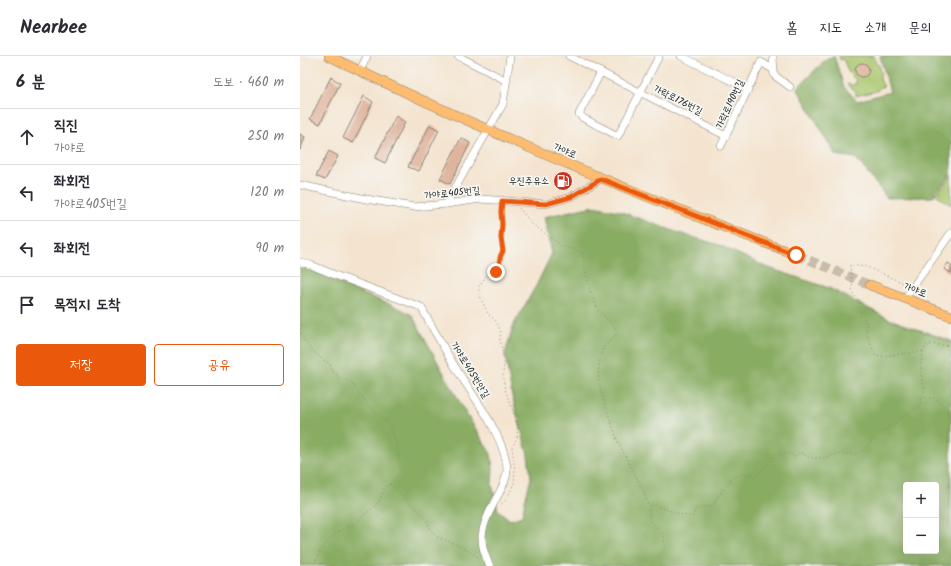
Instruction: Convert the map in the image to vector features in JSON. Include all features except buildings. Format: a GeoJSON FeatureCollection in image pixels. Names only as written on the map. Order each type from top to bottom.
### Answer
{"type":"FeatureCollection","features":[{"type":"Feature","properties":{"kind":"main road","name":"가야로"},"geometry":{"type":"LineString","coordinates":[[330,56],[488,130],[601,179],[796,255]]}},
{"type":"Feature","properties":{"kind":"main road","name":"가야로"},"geometry":{"type":"LineString","coordinates":[[870,285],[951,316]]}},
{"type":"Feature","properties":{"kind":"street"},"geometry":{"type":"LineString","coordinates":[[360,71],[367,56]]}},
{"type":"Feature","properties":{"kind":"street"},"geometry":{"type":"LineString","coordinates":[[458,56],[506,81]]}},
{"type":"Feature","properties":{"kind":"street"},"geometry":{"type":"LineString","coordinates":[[446,204],[503,104],[510,56]]}},
{"type":"Feature","properties":{"kind":"street","name":"가락로176번길"},"geometry":{"type":"LineString","coordinates":[[569,56],[726,136]]}},
{"type":"Feature","properties":{"kind":"street","name":"가락로176번길"},"geometry":{"type":"LineString","coordinates":[[601,72],[579,114],[582,118],[618,136],[659,56]]}},
{"type":"Feature","properties":{"kind":"street"},"geometry":{"type":"LineString","coordinates":[[681,56],[748,89]]}},
{"type":"Feature","properties":{"kind":"street"},"geometry":{"type":"LineString","coordinates":[[772,56],[774,75],[790,87]]}},
{"type":"Feature","properties":{"kind":"street","name":"가락로190번길"},"geometry":{"type":"LineString","coordinates":[[722,146],[761,62],[774,70]]}},
{"type":"Feature","properties":{"kind":"street","name":"가야로405번길"},"geometry":{"type":"LineString","coordinates":[[300,185],[366,200],[414,206],[446,204],[481,199],[546,204],[571,197],[601,179]]}},
{"type":"Feature","properties":{"kind":"street"},"geometry":{"type":"LineString","coordinates":[[905,298],[951,233]]}},
{"type":"Feature","properties":{"kind":"street","name":"가야로405번안길"},"geometry":{"type":"LineString","coordinates":[[300,262],[421,307],[446,352],[495,433],[505,457],[507,469],[505,481],[484,523],[482,532],[483,548],[490,566]]}},
{"type":"Feature","properties":{"kind":"path"},"geometry":{"type":"LineString","coordinates":[[502,201],[501,238],[503,251],[499,256],[500,266],[496,272],[496,276],[487,275],[480,286],[479,294],[488,314],[496,321],[501,332],[500,339],[504,361],[502,376],[518,425],[517,438]]}},
{"type":"Feature","properties":{"kind":"path"},"geometry":{"type":"LineString","coordinates":[[515,206],[519,208],[531,223],[563,247],[582,251],[591,295],[599,311],[616,327],[617,332],[616,335],[603,348],[601,354],[598,374],[601,393],[618,442],[643,490],[645,500],[651,505],[692,517],[696,508],[713,505],[730,480],[743,474],[757,475],[775,456],[789,453],[794,456],[800,452],[810,458],[822,458],[837,454],[856,454],[864,450],[878,435],[920,405],[921,398],[925,390],[921,375],[923,352],[927,345],[933,344],[951,346]]}},
{"type":"Feature","properties":{"kind":"path"},"geometry":{"type":"LineString","coordinates":[[913,287],[867,267],[850,265],[853,294],[859,301],[861,315],[867,324],[866,332],[876,357],[923,352]]}},
{"type":"Feature","properties":{"kind":"path"},"geometry":{"type":"LineString","coordinates":[[300,325],[300,332],[313,353],[330,364],[332,371],[339,378],[350,381],[371,409],[391,426],[397,446],[400,472],[390,484],[385,487],[380,500],[374,507],[355,523],[336,533],[321,550],[313,566]]}},
{"type":"Feature","properties":{"kind":"path"},"geometry":{"type":"LineString","coordinates":[[921,398],[932,397],[939,400],[943,403],[951,417]]}},
{"type":"Feature","properties":{"kind":"path"},"geometry":{"type":"LineString","coordinates":[[390,484],[420,512],[426,519],[432,532],[437,537],[471,552],[490,566]]}},
{"type":"Feature","properties":{"kind":"path"},"geometry":{"type":"LineString","coordinates":[[651,505],[649,516],[654,526],[664,536],[665,548],[660,556],[661,563],[659,566]]}},
{"type":"Feature","properties":{"kind":"green space"},"geometry":{"type":"Polygon","coordinates":[[[834,56],[844,87],[857,101],[890,92],[880,56],[951,56],[951,173],[933,197],[887,198],[856,158],[836,155],[797,88],[826,59],[834,56]]]}},
{"type":"Feature","properties":{"kind":"green space"},"geometry":{"type":"Polygon","coordinates":[[[839,56],[874,56],[876,64],[880,66],[880,79],[884,86],[879,88],[877,91],[856,96],[856,91],[847,84],[856,84],[856,80],[849,73],[843,59],[840,60],[839,56]]]}},
{"type":"Feature","properties":{"kind":"green space"},"geometry":{"type":"Polygon","coordinates":[[[951,175],[951,205],[937,195],[951,175]]]}},
{"type":"Feature","properties":{"kind":"green space"},"geometry":{"type":"Polygon","coordinates":[[[593,206],[619,211],[679,233],[719,245],[766,267],[829,288],[889,319],[951,341],[951,566],[300,566],[300,265],[412,315],[464,410],[491,454],[493,469],[492,484],[498,510],[510,520],[522,516],[531,478],[528,455],[512,396],[505,354],[513,326],[537,284],[552,253],[544,217],[593,206]]]}},
{"type":"Feature","properties":{"kind":"tunnel"},"geometry":{"type":"LineString","coordinates":[[797,255],[870,285]]}},
{"type":"Feature","properties":{"kind":"place","name":"우진주유소"},"geometry":{"type":"Point","coordinates":[563,181]}},
{"type":"Feature","properties":{"kind":"route"},"geometry":{"type":"LineString","coordinates":[[496,272],[500,266],[499,256],[503,251],[501,238],[502,201],[546,204],[571,197],[601,179],[796,255]]}}]}
